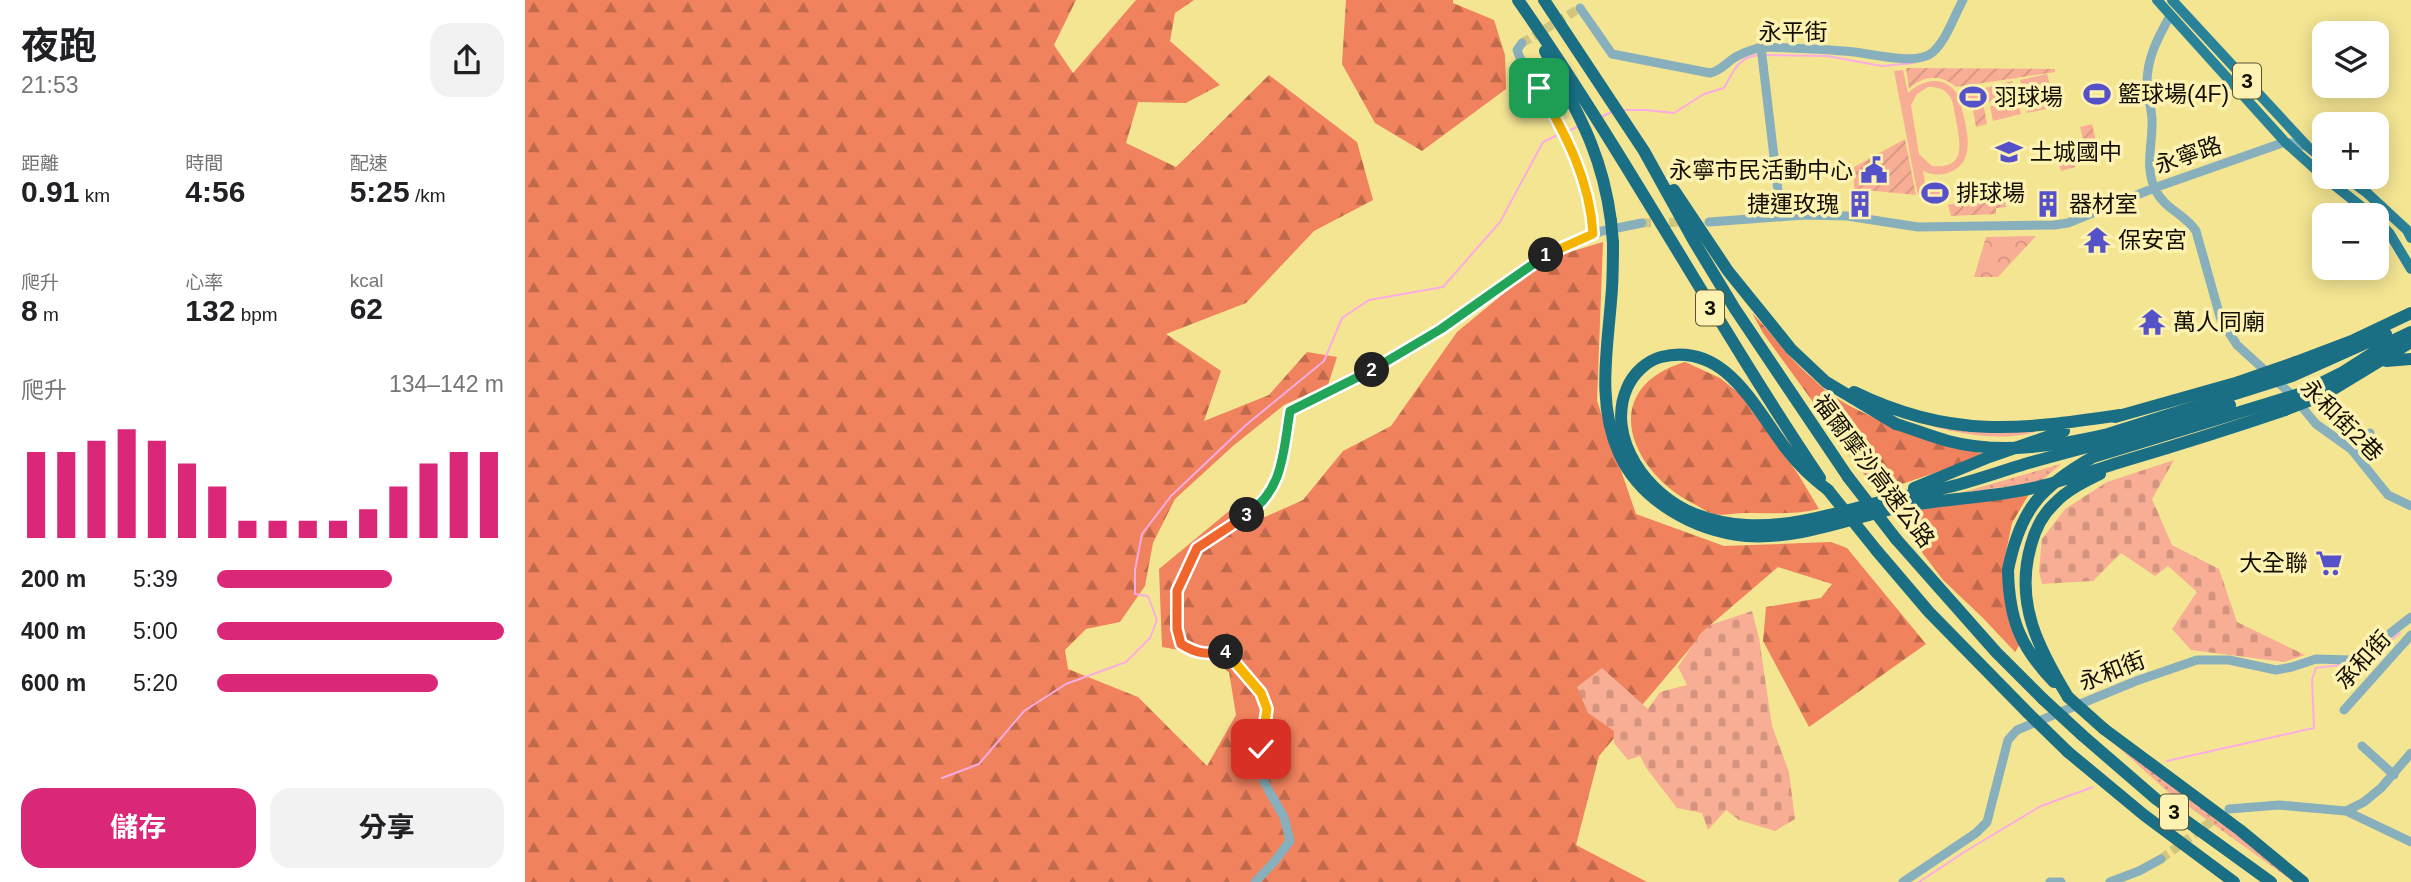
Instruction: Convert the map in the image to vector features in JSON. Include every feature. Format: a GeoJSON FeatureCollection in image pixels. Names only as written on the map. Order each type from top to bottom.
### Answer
{"type":"FeatureCollection","features":[{"type":"Feature","properties":{"kind":"highway","name":"福爾摩沙高速公路"},"geometry":{"type":"LineString","coordinates":[[1516,0],[1597,118],[1739,354],[1828,490],[1877,551],[1929,612],[2068,752],[2144,815],[2234,882]]}},
{"type":"Feature","properties":{"kind":"highway"},"geometry":{"type":"LineString","coordinates":[[1516,0],[1584,124],[1608,192],[1602,229],[1613,243],[1604,376],[1608,420],[1619,453],[1646,491],[1672,512],[1700,525],[1745,536],[1766,537],[1834,526],[2188,420],[2298,381],[2388,338]]}},
{"type":"Feature","properties":{"kind":"highway","name":"福爾摩沙高速公路"},"geometry":{"type":"LineString","coordinates":[[1544,0],[1644,150],[1735,309],[1848,477],[1896,539],[1996,652],[2082,735],[2156,799],[2271,882]]}},
{"type":"Feature","properties":{"kind":"highway"},"geometry":{"type":"LineString","coordinates":[[1644,150],[1728,271],[1807,365],[1826,382],[1896,424],[1948,441],[1987,447],[2020,448],[2078,441],[2108,434],[2292,376],[2388,338],[2411,332]]}},
{"type":"Feature","properties":{"kind":"highway"},"geometry":{"type":"LineString","coordinates":[[1895,498],[1989,457],[2051,434],[2238,382],[2354,340],[2411,313]]}},
{"type":"Feature","properties":{"kind":"highway"},"geometry":{"type":"LineString","coordinates":[[2303,882],[2240,830],[2104,729],[2040,667],[2014,623],[2008,597],[2008,570],[2020,526],[2033,503],[2045,489],[2068,471],[2093,457],[2299,394],[2343,372],[2411,322]]}},
{"type":"Feature","properties":{"kind":"highway"},"geometry":{"type":"LineString","coordinates":[[1779,334],[1822,371],[1850,390],[1885,407],[1939,423],[2000,428],[2050,426],[2120,415]]}},
{"type":"Feature","properties":{"kind":"highway"},"geometry":{"type":"LineString","coordinates":[[1906,506],[2038,487],[2285,410],[2324,395],[2411,342]]}},
{"type":"Feature","properties":{"kind":"highway"},"geometry":{"type":"LineString","coordinates":[[1828,490],[1809,476],[1787,451],[1746,392],[1724,371],[1705,358],[1689,354],[1655,358],[1640,368],[1629,381],[1622,398],[1620,415],[1623,436],[1641,471],[1673,502],[1694,513],[1747,525],[1788,524],[1952,486],[2188,420]]}},
{"type":"Feature","properties":{"kind":"highway"},"geometry":{"type":"LineString","coordinates":[[2382,361],[2411,359]]}},
{"type":"Feature","properties":{"kind":"highway"},"geometry":{"type":"LineString","coordinates":[[2069,697],[2051,668],[2029,618],[2025,594],[2025,566],[2041,520],[2054,503],[2078,485],[2129,459]]}},
{"type":"Feature","properties":{"kind":"main road","name":"3"},"geometry":{"type":"LineString","coordinates":[[2157,0],[2285,142],[2312,166]]}},
{"type":"Feature","properties":{"kind":"main road","name":"3"},"geometry":{"type":"LineString","coordinates":[[2172,0],[2312,150]]}},
{"type":"Feature","properties":{"kind":"main road","name":"3"},"geometry":{"type":"LineString","coordinates":[[2339,189],[2357,203]]}},
{"type":"Feature","properties":{"kind":"main road"},"geometry":{"type":"LineString","coordinates":[[2360,189],[2407,230],[2411,238]]}},
{"type":"Feature","properties":{"kind":"main road"},"geometry":{"type":"LineString","coordinates":[[2389,235],[2411,269]]}},
{"type":"Feature","properties":{"kind":"street","name":"永平街"},"geometry":{"type":"LineString","coordinates":[[1580,8],[1612,54],[1710,73],[1716,72],[1742,53],[1761,47],[1855,52],[1895,58],[1925,57],[1932,53],[1941,41],[1963,0]]}},
{"type":"Feature","properties":{"kind":"street"},"geometry":{"type":"LineString","coordinates":[[2154,188],[2149,159],[2153,124],[2147,87],[2153,46],[2169,16]]}},
{"type":"Feature","properties":{"kind":"street"},"geometry":{"type":"LineString","coordinates":[[1521,43],[1517,50],[1520,58],[1567,136],[1578,163],[1592,213],[1602,229]]}},
{"type":"Feature","properties":{"kind":"street"},"geometry":{"type":"LineString","coordinates":[[1761,47],[1781,216]]}},
{"type":"Feature","properties":{"kind":"street","name":"永寧路"},"geometry":{"type":"LineString","coordinates":[[1709,222],[1781,216],[1847,216],[1921,227],[2054,225],[2068,223],[2154,188],[2285,142],[2307,146]]}},
{"type":"Feature","properties":{"kind":"street","name":"永和街2巷"},"geometry":{"type":"LineString","coordinates":[[2154,188],[2166,206],[2192,224],[2200,238],[2212,295],[2221,320],[2237,345],[2292,395],[2316,424],[2351,449],[2388,495],[2411,506]]}},
{"type":"Feature","properties":{"kind":"street"},"geometry":{"type":"LineString","coordinates":[[1255,882],[1290,841],[1284,817],[1264,782],[1261,749],[1267,709],[1261,693],[1230,654],[1225,651],[1211,655],[1195,653],[1181,644],[1177,629],[1177,591],[1197,548],[1258,508],[1272,491],[1281,461],[1290,411],[1401,355],[1549,254],[1602,229],[1643,223]]}},
{"type":"Feature","properties":{"kind":"street"},"geometry":{"type":"LineString","coordinates":[[2351,449],[2370,433]]}},
{"type":"Feature","properties":{"kind":"street","name":"永和街"},"geometry":{"type":"LineString","coordinates":[[1909,881],[1976,833],[1987,822],[2008,740],[2017,730],[2136,681],[2197,660],[2229,660],[2276,670],[2316,659],[2350,660],[2366,652],[2411,617]]}},
{"type":"Feature","properties":{"kind":"street","name":"承和街"},"geometry":{"type":"LineString","coordinates":[[2344,710],[2411,635]]}},
{"type":"Feature","properties":{"kind":"street"},"geometry":{"type":"LineString","coordinates":[[2362,746],[2394,775]]}},
{"type":"Feature","properties":{"kind":"street"},"geometry":{"type":"LineString","coordinates":[[2346,811],[2364,802],[2394,775],[2411,753]]}},
{"type":"Feature","properties":{"kind":"street"},"geometry":{"type":"LineString","coordinates":[[2229,809],[2279,805],[2346,811],[2411,842]]}},
{"type":"Feature","properties":{"kind":"street"},"geometry":{"type":"LineString","coordinates":[[2110,882],[2161,859]]}},
{"type":"Feature","properties":{"kind":"street"},"geometry":{"type":"LineString","coordinates":[[2050,882],[2061,882]]}},
{"type":"Feature","properties":{"kind":"green space"},"geometry":{"type":"Polygon","coordinates":[[[525,0],[1076,0],[1054,45],[1073,73],[1136,0],[1194,0],[1175,13],[1170,41],[1220,85],[1186,103],[1138,102],[1126,143],[1176,167],[1269,75],[1357,142],[1373,200],[1314,231],[1246,303],[1166,334],[1221,371],[1204,421],[1269,395],[1307,352],[1337,357],[1328,385],[1284,405],[1233,446],[1175,499],[1153,543],[1145,586],[1120,622],[1086,629],[1065,650],[1068,669],[1138,697],[1207,766],[1236,715],[1229,672],[1202,654],[1162,647],[1159,569],[1240,502],[1265,517],[1303,500],[1343,451],[1391,426],[1457,332],[1520,280],[1563,254],[1603,242],[1597,401],[1636,514],[1724,546],[1831,542],[1847,548],[1926,644],[1809,727],[1763,641],[1766,607],[1821,598],[1832,584],[1778,567],[1708,627],[1599,756],[1576,845],[1647,882],[525,882],[525,0]]]}},
{"type":"Feature","properties":{"kind":"green space"},"geometry":{"type":"Polygon","coordinates":[[[1346,0],[1453,0],[1453,3],[1494,20],[1505,55],[1506,89],[1422,151],[1375,123],[1342,64],[1346,0]]]}},
{"type":"Feature","properties":{"kind":"green space"},"geometry":{"type":"Polygon","coordinates":[[[1906,68],[2055,69],[2055,72],[1956,87],[1944,80],[1932,78],[1920,81],[1909,89],[1906,68]]]}},
{"type":"Feature","properties":{"kind":"green space"},"geometry":{"type":"Polygon","coordinates":[[[1903,70],[1908,93],[1921,84],[1935,81],[1948,85],[1959,97],[1968,139],[1965,159],[1959,167],[1950,172],[1936,174],[1923,171],[1927,194],[1918,195],[1894,71],[1903,70]],[[1928,87],[1917,94],[1911,105],[1919,154],[1932,166],[1943,166],[1956,159],[1959,153],[1958,129],[1950,97],[1942,89],[1928,87]]]}},
{"type":"Feature","properties":{"kind":"green space"},"geometry":{"type":"Polygon","coordinates":[[[2047,74],[2051,88],[2023,95],[2020,80],[2047,74]]]}},
{"type":"Feature","properties":{"kind":"green space"},"geometry":{"type":"Polygon","coordinates":[[[2012,81],[2016,95],[1988,102],[1985,88],[2012,81]]]}},
{"type":"Feature","properties":{"kind":"green space","name":"羽球場"},"geometry":{"type":"Polygon","coordinates":[[[1979,86],[1983,105],[1968,109],[1963,88],[1979,86]]]}},
{"type":"Feature","properties":{"kind":"green space"},"geometry":{"type":"Polygon","coordinates":[[[2051,93],[2055,107],[2027,113],[2023,99],[2051,93]]]}},
{"type":"Feature","properties":{"kind":"green space"},"geometry":{"type":"Polygon","coordinates":[[[2017,100],[2021,114],[1993,121],[1990,106],[2017,100]]]}},
{"type":"Feature","properties":{"kind":"green space"},"geometry":{"type":"Polygon","coordinates":[[[1984,107],[1987,124],[1976,127],[1973,110],[1984,107]]]}},
{"type":"Feature","properties":{"kind":"green space"},"geometry":{"type":"Polygon","coordinates":[[[2092,124],[2099,153],[2088,158],[2080,127],[2092,124]]]}},
{"type":"Feature","properties":{"kind":"green space"},"geometry":{"type":"Polygon","coordinates":[[[1905,139],[1916,195],[1854,189],[1854,167],[1905,139]]]}},
{"type":"Feature","properties":{"kind":"green space"},"geometry":{"type":"Polygon","coordinates":[[[2069,142],[2075,167],[2061,171],[2054,146],[2069,142]]]}},
{"type":"Feature","properties":{"kind":"green space","name":"排球場"},"geometry":{"type":"Polygon","coordinates":[[[1937,182],[1943,202],[1933,204],[1927,184],[1937,182]]]}},
{"type":"Feature","properties":{"kind":"green space"},"geometry":{"type":"Polygon","coordinates":[[[2003,192],[2006,207],[1996,208],[1996,214],[1951,216],[1948,205],[2003,192]]]}},
{"type":"Feature","properties":{"kind":"green space"},"geometry":{"type":"Polygon","coordinates":[[[2036,236],[1998,277],[1974,277],[1986,237],[2036,236]]]}},
{"type":"Feature","properties":{"kind":"green space"},"geometry":{"type":"Polygon","coordinates":[[[1752,313],[1798,365],[1838,399],[1901,429],[1988,455],[1878,492],[1828,428],[1752,313]]]}},
{"type":"Feature","properties":{"kind":"green space"},"geometry":{"type":"Polygon","coordinates":[[[1685,362],[1720,378],[1740,394],[1798,474],[1819,509],[1791,513],[1713,514],[1672,490],[1653,472],[1640,452],[1632,431],[1632,410],[1640,391],[1657,375],[1685,362]]]}},
{"type":"Feature","properties":{"kind":"green space"},"geometry":{"type":"Polygon","coordinates":[[[1905,418],[2046,428],[2012,436],[1975,435],[1905,418]]]}},
{"type":"Feature","properties":{"kind":"green space"},"geometry":{"type":"Polygon","coordinates":[[[2174,460],[2152,499],[2172,545],[2219,569],[2237,622],[2305,655],[2284,662],[2191,650],[2172,629],[2197,592],[2168,566],[2155,576],[2121,553],[2093,581],[2042,584],[2039,571],[2042,539],[2065,509],[2107,482],[2174,460]]]}},
{"type":"Feature","properties":{"kind":"green space"},"geometry":{"type":"Polygon","coordinates":[[[2061,464],[2040,482],[1960,493],[2061,464]]]}},
{"type":"Feature","properties":{"kind":"green space"},"geometry":{"type":"Polygon","coordinates":[[[2029,494],[2012,523],[2003,567],[2020,644],[2015,652],[1943,580],[1895,513],[2029,494]]]}},
{"type":"Feature","properties":{"kind":"green space"},"geometry":{"type":"Polygon","coordinates":[[[1752,611],[1759,638],[1772,726],[1789,772],[1795,819],[1775,831],[1739,820],[1726,810],[1708,830],[1702,813],[1677,808],[1640,756],[1628,760],[1614,743],[1614,731],[1588,713],[1577,687],[1602,668],[1648,709],[1660,692],[1687,685],[1678,667],[1700,634],[1710,625],[1752,611]]]}},
{"type":"Feature","properties":{"kind":"green space"},"geometry":{"type":"Polygon","coordinates":[[[2086,718],[2228,827],[2294,882],[2168,792],[2086,718]]]}},
{"type":"Feature","properties":{"kind":"waterway"},"geometry":{"type":"LineString","coordinates":[[1624,110],[1674,113],[1704,94],[1724,88],[1742,61],[1760,55]]}},
{"type":"Feature","properties":{"kind":"waterway"},"geometry":{"type":"LineString","coordinates":[[1765,55],[1827,56],[1882,66],[1914,63]]}},
{"type":"Feature","properties":{"kind":"waterway"},"geometry":{"type":"LineString","coordinates":[[1601,117],[1612,112]]}},
{"type":"Feature","properties":{"kind":"waterway"},"geometry":{"type":"LineString","coordinates":[[1566,132],[1577,127]]}},
{"type":"Feature","properties":{"kind":"waterway"},"geometry":{"type":"LineString","coordinates":[[942,778],[979,764],[1024,711],[1066,684],[1126,662],[1150,638],[1157,620],[1148,596],[1135,594],[1135,570],[1142,534],[1171,496],[1246,425],[1324,361],[1342,318],[1369,300],[1443,287],[1500,222],[1543,142],[1560,134]]}},
{"type":"Feature","properties":{"kind":"waterway"},"geometry":{"type":"LineString","coordinates":[[2354,663],[2366,661],[2400,633]]}},
{"type":"Feature","properties":{"kind":"waterway"},"geometry":{"type":"LineString","coordinates":[[2167,761],[2314,728],[2312,679],[2316,668],[2348,664]]}},
{"type":"Feature","properties":{"kind":"waterway"},"geometry":{"type":"LineString","coordinates":[[1919,882],[2041,806],[2093,787]]}},
{"type":"Feature","properties":{"kind":"tunnel"},"geometry":{"type":"LineString","coordinates":[[1522,43],[1580,8]]}},
{"type":"Feature","properties":{"kind":"tunnel"},"geometry":{"type":"LineString","coordinates":[[1642,223],[1687,222]]}},
{"type":"Feature","properties":{"kind":"tunnel"},"geometry":{"type":"LineString","coordinates":[[2161,859],[2224,812]]}},
{"type":"Feature","properties":{"kind":"place","name":"籃球場(4F)"},"geometry":{"type":"Point","coordinates":[2097,94]}},
{"type":"Feature","properties":{"kind":"place","name":"羽球場"},"geometry":{"type":"Point","coordinates":[1973,97]}},
{"type":"Feature","properties":{"kind":"place","name":"土城國中"},"geometry":{"type":"Point","coordinates":[2009,152]}},
{"type":"Feature","properties":{"kind":"place","name":"永寧市民活動中心"},"geometry":{"type":"Point","coordinates":[1874,170]}},
{"type":"Feature","properties":{"kind":"place","name":"排球場"},"geometry":{"type":"Point","coordinates":[1935,193]}},
{"type":"Feature","properties":{"kind":"place","name":"捷運玫瑰"},"geometry":{"type":"Point","coordinates":[1860,204]}},
{"type":"Feature","properties":{"kind":"place","name":"器材室"},"geometry":{"type":"Point","coordinates":[2048,204]}},
{"type":"Feature","properties":{"kind":"place","name":"保安宮"},"geometry":{"type":"Point","coordinates":[2097,240]}},
{"type":"Feature","properties":{"kind":"place","name":"萬人同廟"},"geometry":{"type":"Point","coordinates":[2152,322]}},
{"type":"Feature","properties":{"kind":"place","name":"大全聯"},"geometry":{"type":"Point","coordinates":[2329,563]}},
{"type":"Feature","properties":{"kind":"route"},"geometry":{"type":"LineString","coordinates":[[1261,749],[1267,709],[1261,693],[1230,654],[1225,651],[1211,655],[1195,653],[1181,644],[1177,629],[1177,591],[1197,548],[1258,508],[1272,491],[1285,444],[1290,411],[1401,355],[1549,254],[1593,234],[1592,213],[1578,163],[1567,136],[1539,88]]}}]}
